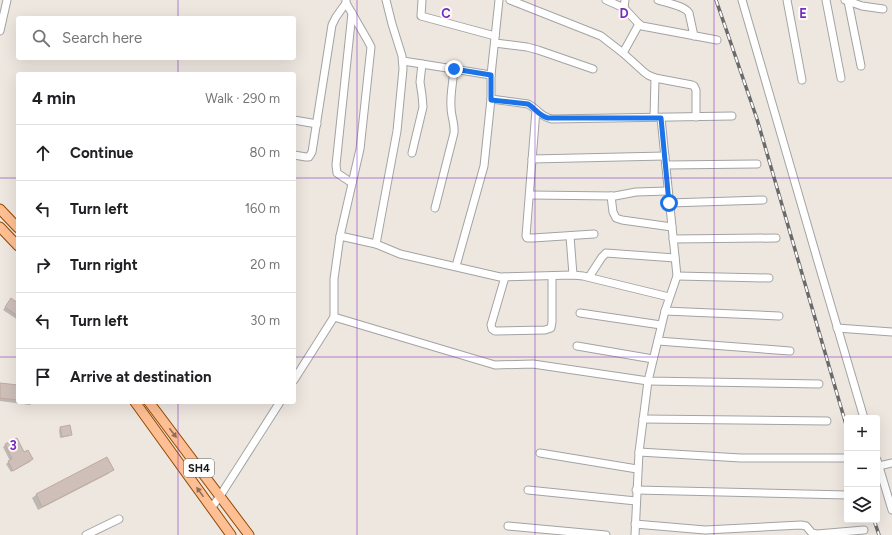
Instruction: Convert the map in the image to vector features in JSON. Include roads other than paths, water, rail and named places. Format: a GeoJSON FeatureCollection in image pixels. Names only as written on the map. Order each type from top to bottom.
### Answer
{"type":"FeatureCollection","features":[{"type":"Feature","properties":{"kind":"main road"},"geometry":{"type":"LineString","coordinates":[[0,209],[16,226]]}},
{"type":"Feature","properties":{"kind":"main road"},"geometry":{"type":"LineString","coordinates":[[0,227],[16,244]]}},
{"type":"Feature","properties":{"kind":"main road","name":"SH4"},"geometry":{"type":"LineString","coordinates":[[136,404],[231,535]]}},
{"type":"Feature","properties":{"kind":"main road","name":"SH4"},"geometry":{"type":"LineString","coordinates":[[151,404],[249,535]]}},
{"type":"Feature","properties":{"kind":"street"},"geometry":{"type":"LineString","coordinates":[[0,31],[7,0]]}},
{"type":"Feature","properties":{"kind":"street"},"geometry":{"type":"LineString","coordinates":[[376,244],[397,131],[403,61],[386,0]]}},
{"type":"Feature","properties":{"kind":"street"},"geometry":{"type":"LineString","coordinates":[[422,0],[421,16],[495,39],[533,48],[592,69]]}},
{"type":"Feature","properties":{"kind":"street"},"geometry":{"type":"LineString","coordinates":[[456,266],[484,166],[491,100],[491,75],[499,0]]}},
{"type":"Feature","properties":{"kind":"street"},"geometry":{"type":"LineString","coordinates":[[510,0],[601,36],[644,72],[655,78],[694,86],[696,90],[696,117]]}},
{"type":"Feature","properties":{"kind":"street"},"geometry":{"type":"LineString","coordinates":[[606,0],[624,8],[638,24],[717,40]]}},
{"type":"Feature","properties":{"kind":"street"},"geometry":{"type":"LineString","coordinates":[[624,8],[625,0]]}},
{"type":"Feature","properties":{"kind":"street"},"geometry":{"type":"LineString","coordinates":[[658,0],[688,10],[694,36]]}},
{"type":"Feature","properties":{"kind":"street"},"geometry":{"type":"LineString","coordinates":[[742,0],[863,415]]}},
{"type":"Feature","properties":{"kind":"street"},"geometry":{"type":"LineString","coordinates":[[787,0],[802,80]]}},
{"type":"Feature","properties":{"kind":"street"},"geometry":{"type":"LineString","coordinates":[[826,0],[842,78]]}},
{"type":"Feature","properties":{"kind":"street"},"geometry":{"type":"LineString","coordinates":[[296,377],[334,317],[334,279],[340,236],[360,149],[371,52],[370,44],[346,1]]}},
{"type":"Feature","properties":{"kind":"street"},"geometry":{"type":"LineString","coordinates":[[296,154],[309,157],[313,150],[332,25],[346,1]]}},
{"type":"Feature","properties":{"kind":"street"},"geometry":{"type":"LineString","coordinates":[[861,66],[846,1],[856,2],[862,6],[883,9]]}},
{"type":"Feature","properties":{"kind":"street"},"geometry":{"type":"LineString","coordinates":[[352,13],[336,165],[337,173],[352,184]]}},
{"type":"Feature","properties":{"kind":"street"},"geometry":{"type":"LineString","coordinates":[[623,53],[638,24]]}},
{"type":"Feature","properties":{"kind":"street"},"geometry":{"type":"LineString","coordinates":[[403,61],[491,75]]}},
{"type":"Feature","properties":{"kind":"street"},"geometry":{"type":"LineString","coordinates":[[412,153],[423,107],[420,82],[422,64]]}},
{"type":"Feature","properties":{"kind":"street"},"geometry":{"type":"LineString","coordinates":[[435,208],[454,133],[451,99],[454,69]]}},
{"type":"Feature","properties":{"kind":"street"},"geometry":{"type":"LineString","coordinates":[[635,535],[638,452],[648,381],[661,325],[676,276],[666,165],[658,117],[655,78]]}},
{"type":"Feature","properties":{"kind":"street"},"geometry":{"type":"LineString","coordinates":[[491,100],[528,104],[544,117],[552,119],[732,116]]}},
{"type":"Feature","properties":{"kind":"street"},"geometry":{"type":"LineString","coordinates":[[536,110],[526,233],[527,238],[594,234]]}},
{"type":"Feature","properties":{"kind":"street"},"geometry":{"type":"LineString","coordinates":[[296,120],[317,124]]}},
{"type":"Feature","properties":{"kind":"street"},"geometry":{"type":"LineString","coordinates":[[532,160],[665,156]]}},
{"type":"Feature","properties":{"kind":"street"},"geometry":{"type":"LineString","coordinates":[[666,165],[757,164]]}},
{"type":"Feature","properties":{"kind":"street"},"geometry":{"type":"LineString","coordinates":[[530,195],[617,196],[636,192],[668,191]]}},
{"type":"Feature","properties":{"kind":"street"},"geometry":{"type":"LineString","coordinates":[[611,196],[613,212],[616,218],[672,228]]}},
{"type":"Feature","properties":{"kind":"street"},"geometry":{"type":"LineString","coordinates":[[669,203],[763,200]]}},
{"type":"Feature","properties":{"kind":"street"},"geometry":{"type":"LineString","coordinates":[[340,236],[376,244],[400,254],[494,275],[505,277],[573,275],[589,277],[669,297]]}},
{"type":"Feature","properties":{"kind":"street"},"geometry":{"type":"LineString","coordinates":[[570,236],[573,275]]}},
{"type":"Feature","properties":{"kind":"street"},"geometry":{"type":"LineString","coordinates":[[673,239],[776,238]]}},
{"type":"Feature","properties":{"kind":"street"},"geometry":{"type":"LineString","coordinates":[[589,277],[606,253],[675,258]]}},
{"type":"Feature","properties":{"kind":"street"},"geometry":{"type":"LineString","coordinates":[[505,277],[491,325],[492,329],[495,331],[545,330],[551,328],[552,276]]}},
{"type":"Feature","properties":{"kind":"street"},"geometry":{"type":"LineString","coordinates":[[676,276],[769,278]]}},
{"type":"Feature","properties":{"kind":"street"},"geometry":{"type":"LineString","coordinates":[[665,311],[780,316]]}},
{"type":"Feature","properties":{"kind":"street"},"geometry":{"type":"LineString","coordinates":[[580,313],[661,325]]}},
{"type":"Feature","properties":{"kind":"street"},"geometry":{"type":"LineString","coordinates":[[334,317],[495,365],[533,364],[648,381],[819,384]]}},
{"type":"Feature","properties":{"kind":"street"},"geometry":{"type":"LineString","coordinates":[[837,328],[892,332]]}},
{"type":"Feature","properties":{"kind":"street"},"geometry":{"type":"LineString","coordinates":[[658,341],[790,351]]}},
{"type":"Feature","properties":{"kind":"street"},"geometry":{"type":"LineString","coordinates":[[577,346],[653,358]]}},
{"type":"Feature","properties":{"kind":"street"},"geometry":{"type":"LineString","coordinates":[[212,507],[279,404]]}},
{"type":"Feature","properties":{"kind":"street"},"geometry":{"type":"LineString","coordinates":[[643,419],[827,421]]}},
{"type":"Feature","properties":{"kind":"street"},"geometry":{"type":"LineString","coordinates":[[638,452],[741,458],[844,458]]}},
{"type":"Feature","properties":{"kind":"street"},"geometry":{"type":"LineString","coordinates":[[540,453],[638,468]]}},
{"type":"Feature","properties":{"kind":"street"},"geometry":{"type":"LineString","coordinates":[[880,463],[892,463]]}},
{"type":"Feature","properties":{"kind":"street"},"geometry":{"type":"LineString","coordinates":[[880,470],[892,510]]}},
{"type":"Feature","properties":{"kind":"street"},"geometry":{"type":"LineString","coordinates":[[528,490],[636,501]]}},
{"type":"Feature","properties":{"kind":"street"},"geometry":{"type":"LineString","coordinates":[[636,490],[844,495]]}},
{"type":"Feature","properties":{"kind":"street"},"geometry":{"type":"LineString","coordinates":[[86,535],[119,519]]}},
{"type":"Feature","properties":{"kind":"street"},"geometry":{"type":"LineString","coordinates":[[636,524],[705,530],[801,525],[806,526],[812,533],[817,534],[864,530]]}},
{"type":"Feature","properties":{"kind":"street"},"geometry":{"type":"LineString","coordinates":[[508,526],[606,535]]}},
{"type":"Feature","properties":{"kind":"railway"},"geometry":{"type":"LineString","coordinates":[[716,0],[757,119],[844,418]]}},
{"type":"Feature","properties":{"kind":"railway"},"geometry":{"type":"LineString","coordinates":[[875,523],[879,535]]}}]}
